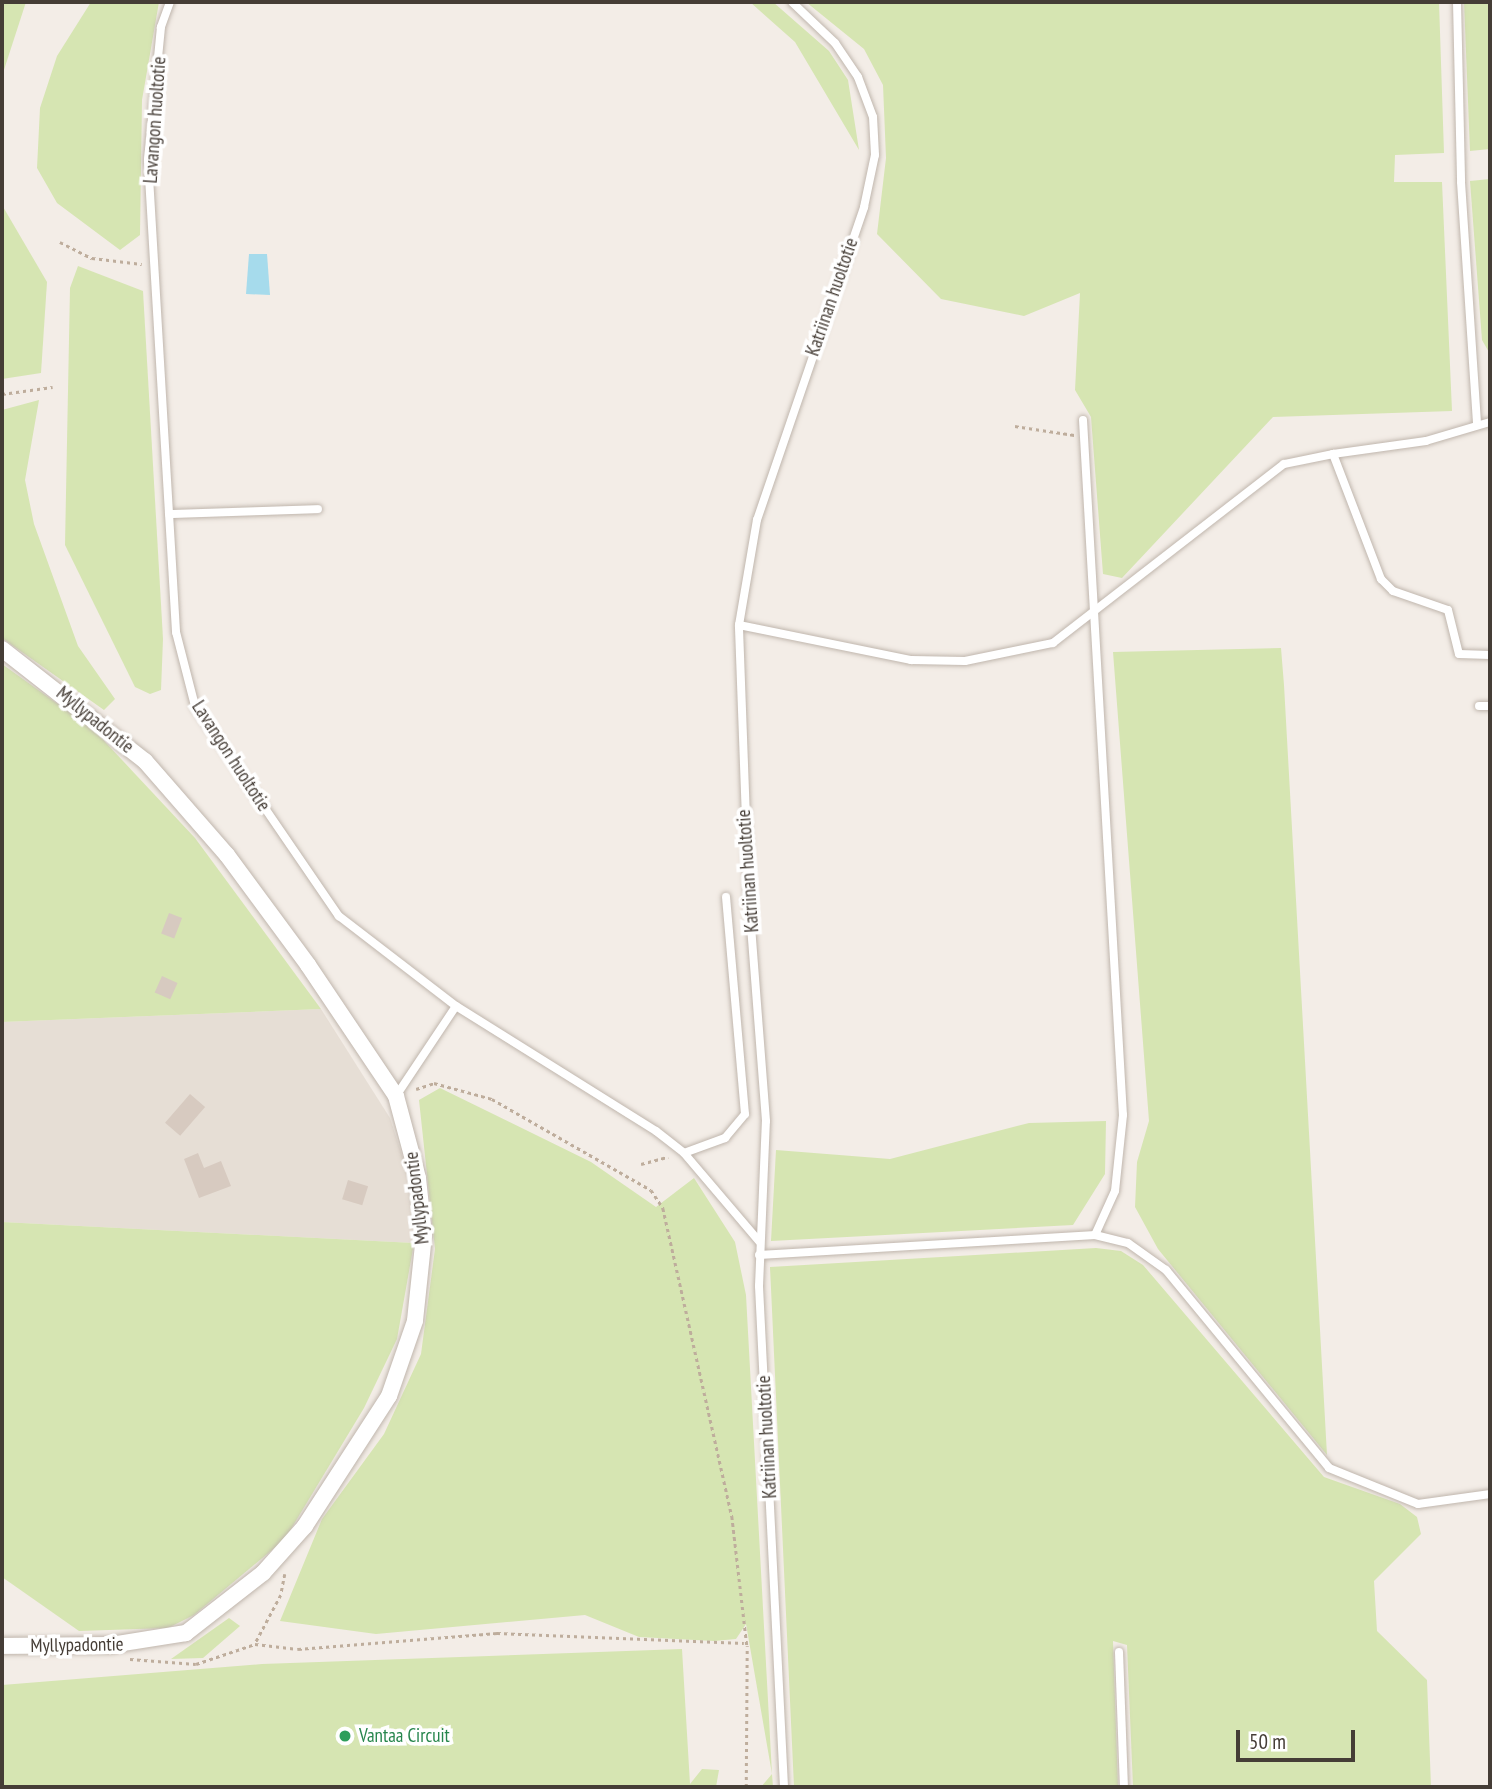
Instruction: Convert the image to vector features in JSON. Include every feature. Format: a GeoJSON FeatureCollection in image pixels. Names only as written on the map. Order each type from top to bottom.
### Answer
{"type":"FeatureCollection","features":[{"type":"Feature","properties":{"kind":"street","name":"Myllypadontie"},"geometry":{"type":"LineString","coordinates":[[2,649],[101,723],[177,796],[308,965],[396,1096],[418,1178],[423,1264],[415,1321],[389,1395],[305,1526],[263,1573],[186,1633],[110,1646],[2,1646]]}},
{"type":"Feature","properties":{"kind":"lane","name":"Lavangon huoltotie"},"geometry":{"type":"LineString","coordinates":[[170,2],[161,27],[148,160],[152,265],[176,632],[195,706],[339,916],[456,1006],[572,1074],[684,1153],[759,1241]]}},
{"type":"Feature","properties":{"kind":"lane","name":"Katriinan huoltotie"},"geometry":{"type":"LineString","coordinates":[[784,1787],[759,1255],[766,1121],[748,901],[739,625],[757,520],[864,207],[875,155],[873,117],[858,77],[835,43],[792,2]]}},
{"type":"Feature","properties":{"kind":"lane"},"geometry":{"type":"LineString","coordinates":[[1457,2],[1477,424]]}},
{"type":"Feature","properties":{"kind":"lane"},"geometry":{"type":"LineString","coordinates":[[1083,420],[1123,1115],[1115,1191],[1095,1235]]}},
{"type":"Feature","properties":{"kind":"lane"},"geometry":{"type":"LineString","coordinates":[[739,625],[911,660],[965,661],[1053,643],[1094,616],[1284,464],[1426,440],[1490,422]]}},
{"type":"Feature","properties":{"kind":"lane"},"geometry":{"type":"LineString","coordinates":[[1334,454],[1381,579],[1393,591],[1448,610],[1459,654],[1490,655]]}},
{"type":"Feature","properties":{"kind":"lane"},"geometry":{"type":"LineString","coordinates":[[169,514],[318,509]]}},
{"type":"Feature","properties":{"kind":"lane"},"geometry":{"type":"LineString","coordinates":[[1479,706],[1490,706]]}},
{"type":"Feature","properties":{"kind":"lane"},"geometry":{"type":"LineString","coordinates":[[684,1153],[725,1138],[745,1114],[726,897]]}},
{"type":"Feature","properties":{"kind":"lane"},"geometry":{"type":"LineString","coordinates":[[396,1096],[456,1006]]}},
{"type":"Feature","properties":{"kind":"lane"},"geometry":{"type":"LineString","coordinates":[[759,1255],[1095,1235],[1128,1243],[1166,1270],[1329,1468],[1418,1504],[1490,1494]]}},
{"type":"Feature","properties":{"kind":"lane"},"geometry":{"type":"LineString","coordinates":[[1119,1652],[1124,1787]]}},
{"type":"Feature","properties":{"kind":"path"},"geometry":{"type":"LineString","coordinates":[[60,242],[92,258],[152,265]]}},
{"type":"Feature","properties":{"kind":"path"},"geometry":{"type":"LineString","coordinates":[[2,394],[53,387]]}},
{"type":"Feature","properties":{"kind":"path"},"geometry":{"type":"LineString","coordinates":[[1015,426],[1083,436]]}},
{"type":"Feature","properties":{"kind":"path"},"geometry":{"type":"LineString","coordinates":[[434,1083],[492,1099],[651,1190],[663,1208],[732,1516],[746,1645],[746,1787]]}},
{"type":"Feature","properties":{"kind":"path"},"geometry":{"type":"LineString","coordinates":[[641,1164],[684,1153]]}},
{"type":"Feature","properties":{"kind":"path"},"geometry":{"type":"LineString","coordinates":[[255,1644],[281,1595],[285,1573]]}},
{"type":"Feature","properties":{"kind":"path"},"geometry":{"type":"LineString","coordinates":[[110,1646],[138,1662],[196,1664],[255,1644],[298,1649],[497,1633],[599,1634],[661,1643],[746,1645]]}},
{"type":"Feature","properties":{"kind":"shaded area"},"geometry":{"type":"Polygon","coordinates":[[[321,1009],[390,1118],[410,1180],[414,1243],[2,1222],[2,1022],[321,1009]]]}},
{"type":"Feature","properties":{"kind":"green space"},"geometry":{"type":"Polygon","coordinates":[[[2,2],[26,2],[2,76],[2,2]]]}},
{"type":"Feature","properties":{"kind":"green space"},"geometry":{"type":"Polygon","coordinates":[[[91,2],[159,2],[142,100],[140,235],[120,250],[57,203],[37,168],[40,108],[57,56],[91,2]]]}},
{"type":"Feature","properties":{"kind":"green space"},"geometry":{"type":"Polygon","coordinates":[[[750,2],[773,2],[829,51],[848,80],[859,150],[795,42],[750,2]]]}},
{"type":"Feature","properties":{"kind":"green space"},"geometry":{"type":"Polygon","coordinates":[[[806,2],[1439,2],[1444,153],[1395,155],[1394,182],[1442,182],[1452,411],[1273,417],[1122,578],[1103,574],[1091,417],[1075,390],[1080,293],[1024,316],[941,299],[877,234],[886,158],[883,85],[864,49],[806,2]]]}},
{"type":"Feature","properties":{"kind":"green space"},"geometry":{"type":"Polygon","coordinates":[[[1464,2],[1490,2],[1490,149],[1470,151],[1464,2]]]}},
{"type":"Feature","properties":{"kind":"green space"},"geometry":{"type":"Polygon","coordinates":[[[1490,179],[1490,354],[1482,340],[1470,181],[1490,179]]]}},
{"type":"Feature","properties":{"kind":"green space"},"geometry":{"type":"Polygon","coordinates":[[[2,205],[47,282],[41,373],[2,379],[2,205]]]}},
{"type":"Feature","properties":{"kind":"green space"},"geometry":{"type":"Polygon","coordinates":[[[78,266],[143,291],[163,639],[161,690],[150,694],[135,687],[65,545],[70,288],[78,266]]]}},
{"type":"Feature","properties":{"kind":"green space"},"geometry":{"type":"Polygon","coordinates":[[[39,400],[25,480],[34,524],[78,646],[115,699],[104,710],[2,638],[2,410],[39,400]]]}},
{"type":"Feature","properties":{"kind":"green space"},"geometry":{"type":"Polygon","coordinates":[[[1281,648],[1327,1455],[1158,1249],[1135,1207],[1137,1162],[1149,1121],[1113,652],[1281,648]]]}},
{"type":"Feature","properties":{"kind":"green space"},"geometry":{"type":"Polygon","coordinates":[[[2,664],[94,730],[195,838],[321,1009],[2,1022],[2,664]]]}},
{"type":"Feature","properties":{"kind":"green space"},"geometry":{"type":"Polygon","coordinates":[[[440,1088],[591,1162],[656,1207],[694,1178],[735,1242],[746,1295],[772,1774],[746,1624],[736,1639],[714,1641],[639,1637],[585,1615],[376,1634],[280,1621],[322,1519],[384,1434],[421,1354],[435,1249],[419,1100],[440,1088]]]}},
{"type":"Feature","properties":{"kind":"green space"},"geometry":{"type":"Polygon","coordinates":[[[1106,1121],[1105,1174],[1073,1225],[771,1241],[776,1150],[890,1159],[1029,1123],[1106,1121]]]}},
{"type":"Feature","properties":{"kind":"green space"},"geometry":{"type":"Polygon","coordinates":[[[2,1222],[414,1243],[397,1339],[364,1408],[285,1539],[194,1615],[168,1628],[79,1631],[2,1577],[2,1222]]]}},
{"type":"Feature","properties":{"kind":"green space"},"geometry":{"type":"Polygon","coordinates":[[[1096,1248],[1121,1251],[1143,1265],[1324,1477],[1400,1504],[1417,1517],[1421,1534],[1374,1581],[1377,1631],[1427,1680],[1431,1787],[1133,1787],[1127,1645],[1113,1641],[1118,1787],[794,1787],[770,1267],[1096,1248]]]}},
{"type":"Feature","properties":{"kind":"green space"},"geometry":{"type":"Polygon","coordinates":[[[229,1618],[240,1626],[203,1658],[171,1659],[229,1618]]]}},
{"type":"Feature","properties":{"kind":"green space","name":"Vantaa Circuit"},"geometry":{"type":"Polygon","coordinates":[[[682,1649],[690,1784],[702,1769],[719,1770],[716,1787],[2,1787],[2,1685],[262,1664],[682,1649]]]}},
{"type":"Feature","properties":{"kind":"green space"},"geometry":{"type":"Polygon","coordinates":[[[772,1774],[773,1787],[761,1787],[772,1774]]]}},
{"type":"Feature","properties":{"kind":"water"},"geometry":{"type":"Polygon","coordinates":[[[249,254],[267,254],[270,295],[246,294],[249,254]]]}},
{"type":"Feature","properties":{"kind":"building"},"geometry":{"type":"Polygon","coordinates":[[[169,913],[182,918],[174,939],[161,934],[169,913]]]}},
{"type":"Feature","properties":{"kind":"building"},"geometry":{"type":"Polygon","coordinates":[[[162,976],[178,983],[170,999],[155,992],[162,976]]]}},
{"type":"Feature","properties":{"kind":"building"},"geometry":{"type":"Polygon","coordinates":[[[190,1094],[205,1107],[180,1136],[165,1123],[190,1094]]]}},
{"type":"Feature","properties":{"kind":"building"},"geometry":{"type":"Polygon","coordinates":[[[198,1153],[204,1168],[221,1161],[231,1186],[199,1198],[184,1159],[198,1153]]]}},
{"type":"Feature","properties":{"kind":"building"},"geometry":{"type":"Polygon","coordinates":[[[348,1180],[368,1186],[362,1205],[342,1199],[348,1180]]]}},
{"type":"Feature","properties":{"kind":"place","name":"Vantaa Circuit"},"geometry":{"type":"Point","coordinates":[345,1736]}}]}
